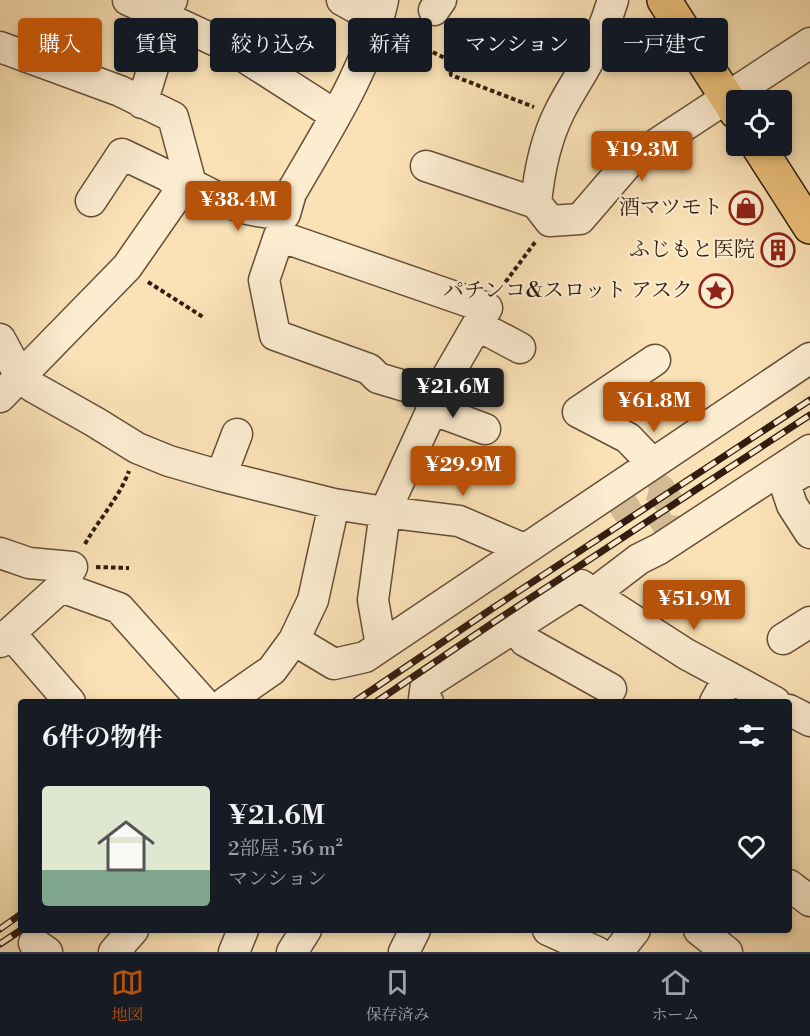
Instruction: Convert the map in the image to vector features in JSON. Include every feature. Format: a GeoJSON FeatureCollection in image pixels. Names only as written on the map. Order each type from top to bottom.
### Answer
{"type":"FeatureCollection","features":[{"type":"Feature","properties":{"kind":"main road"},"geometry":{"type":"LineString","coordinates":[[664,0],[726,96]]}},
{"type":"Feature","properties":{"kind":"main road"},"geometry":{"type":"LineString","coordinates":[[765,156],[807,218]]}},
{"type":"Feature","properties":{"kind":"street"},"geometry":{"type":"LineString","coordinates":[[128,0],[168,8],[335,115]]}},
{"type":"Feature","properties":{"kind":"street"},"geometry":{"type":"LineString","coordinates":[[342,0],[371,16],[380,15],[361,65],[291,193],[264,280],[275,335],[369,369],[378,378],[435,402],[485,429]]}},
{"type":"Feature","properties":{"kind":"street"},"geometry":{"type":"LineString","coordinates":[[543,212],[538,182],[546,145],[558,115],[603,31],[613,0]]}},
{"type":"Feature","properties":{"kind":"street"},"geometry":{"type":"LineString","coordinates":[[142,103],[165,29],[168,8]]}},
{"type":"Feature","properties":{"kind":"street"},"geometry":{"type":"LineString","coordinates":[[751,90],[810,43]]}},
{"type":"Feature","properties":{"kind":"street"},"geometry":{"type":"LineString","coordinates":[[0,47],[120,91],[173,117],[187,186],[127,267],[0,397]]}},
{"type":"Feature","properties":{"kind":"street"},"geometry":{"type":"LineString","coordinates":[[426,166],[543,212],[580,219],[628,162],[726,108]]}},
{"type":"Feature","properties":{"kind":"street"},"geometry":{"type":"LineString","coordinates":[[91,201],[122,154],[187,186],[235,207],[257,213],[482,316],[520,348]]}},
{"type":"Feature","properties":{"kind":"street"},"geometry":{"type":"LineString","coordinates":[[381,646],[373,600],[385,512],[435,402],[482,316]]}},
{"type":"Feature","properties":{"kind":"street"},"geometry":{"type":"LineString","coordinates":[[0,339],[20,376],[33,387],[137,448],[169,461],[334,504],[459,521],[553,550],[610,512]]}},
{"type":"Feature","properties":{"kind":"street"},"geometry":{"type":"LineString","coordinates":[[294,640],[334,664],[365,657],[810,358]]}},
{"type":"Feature","properties":{"kind":"street"},"geometry":{"type":"LineString","coordinates":[[652,463],[628,438],[578,412],[655,360]]}},
{"type":"Feature","properties":{"kind":"street"},"geometry":{"type":"LineString","coordinates":[[222,476],[237,434]]}},
{"type":"Feature","properties":{"kind":"street"},"geometry":{"type":"LineString","coordinates":[[426,699],[426,684],[518,627],[659,549],[810,450]]}},
{"type":"Feature","properties":{"kind":"street"},"geometry":{"type":"LineString","coordinates":[[810,471],[806,470],[791,479],[786,487],[792,505],[810,533]]}},
{"type":"Feature","properties":{"kind":"street"},"geometry":{"type":"LineString","coordinates":[[230,699],[272,670],[294,640],[313,600],[334,504]]}},
{"type":"Feature","properties":{"kind":"street"},"geometry":{"type":"LineString","coordinates":[[587,589],[635,548]]}},
{"type":"Feature","properties":{"kind":"street"},"geometry":{"type":"LineString","coordinates":[[0,553],[67,577],[118,608],[199,699]]}},
{"type":"Feature","properties":{"kind":"street"},"geometry":{"type":"LineString","coordinates":[[67,577],[5,638],[67,699]]}},
{"type":"Feature","properties":{"kind":"street"},"geometry":{"type":"LineString","coordinates":[[587,589],[686,654],[722,690],[762,699]]}},
{"type":"Feature","properties":{"kind":"street"},"geometry":{"type":"LineString","coordinates":[[783,639],[810,622]]}},
{"type":"Feature","properties":{"kind":"street"},"geometry":{"type":"LineString","coordinates":[[518,627],[525,640],[611,689]]}},
{"type":"Feature","properties":{"kind":"street"},"geometry":{"type":"LineString","coordinates":[[792,712],[810,721]]}},
{"type":"Feature","properties":{"kind":"street"},"geometry":{"type":"LineString","coordinates":[[114,952],[130,933]]}},
{"type":"Feature","properties":{"kind":"street"},"geometry":{"type":"LineString","coordinates":[[234,952],[242,933]]}},
{"type":"Feature","properties":{"kind":"street"},"geometry":{"type":"LineString","coordinates":[[292,952],[304,933]]}},
{"type":"Feature","properties":{"kind":"street"},"geometry":{"type":"LineString","coordinates":[[404,952],[414,933]]}},
{"type":"Feature","properties":{"kind":"street"},"geometry":{"type":"LineString","coordinates":[[555,933],[597,952]]}},
{"type":"Feature","properties":{"kind":"street"},"geometry":{"type":"LineString","coordinates":[[618,952],[633,933]]}},
{"type":"Feature","properties":{"kind":"street"},"geometry":{"type":"LineString","coordinates":[[703,933],[727,952]]}},
{"type":"Feature","properties":{"kind":"path"},"geometry":{"type":"LineString","coordinates":[[380,15],[449,60],[451,75],[558,115]]}},
{"type":"Feature","properties":{"kind":"path"},"geometry":{"type":"LineString","coordinates":[[482,316],[543,212]]}},
{"type":"Feature","properties":{"kind":"path"},"geometry":{"type":"LineString","coordinates":[[127,267],[203,317]]}},
{"type":"Feature","properties":{"kind":"path"},"geometry":{"type":"LineString","coordinates":[[67,577],[96,524],[123,487],[137,448]]}},
{"type":"Feature","properties":{"kind":"path"},"geometry":{"type":"LineString","coordinates":[[67,577],[129,568]]}},
{"type":"Feature","properties":{"kind":"tunnel"},"geometry":{"type":"LineString","coordinates":[[610,512],[650,486],[660,489],[677,515],[676,522],[645,542]]}},
{"type":"Feature","properties":{"kind":"railway"},"geometry":{"type":"LineString","coordinates":[[358,699],[810,400]]}},
{"type":"Feature","properties":{"kind":"railway"},"geometry":{"type":"LineString","coordinates":[[380,699],[810,415]]}},
{"type":"Feature","properties":{"kind":"railway"},"geometry":{"type":"LineString","coordinates":[[0,929],[18,916]]}},
{"type":"Feature","properties":{"kind":"railway"},"geometry":{"type":"LineString","coordinates":[[0,944],[18,932]]}},
{"type":"Feature","properties":{"kind":"place","name":"酒マツモト"},"geometry":{"type":"Point","coordinates":[746,208]}},
{"type":"Feature","properties":{"kind":"place","name":"ふじもと医院"},"geometry":{"type":"Point","coordinates":[778,250]}},
{"type":"Feature","properties":{"kind":"place","name":"パチンコ&スロット アスク"},"geometry":{"type":"Point","coordinates":[716,291]}}]}
